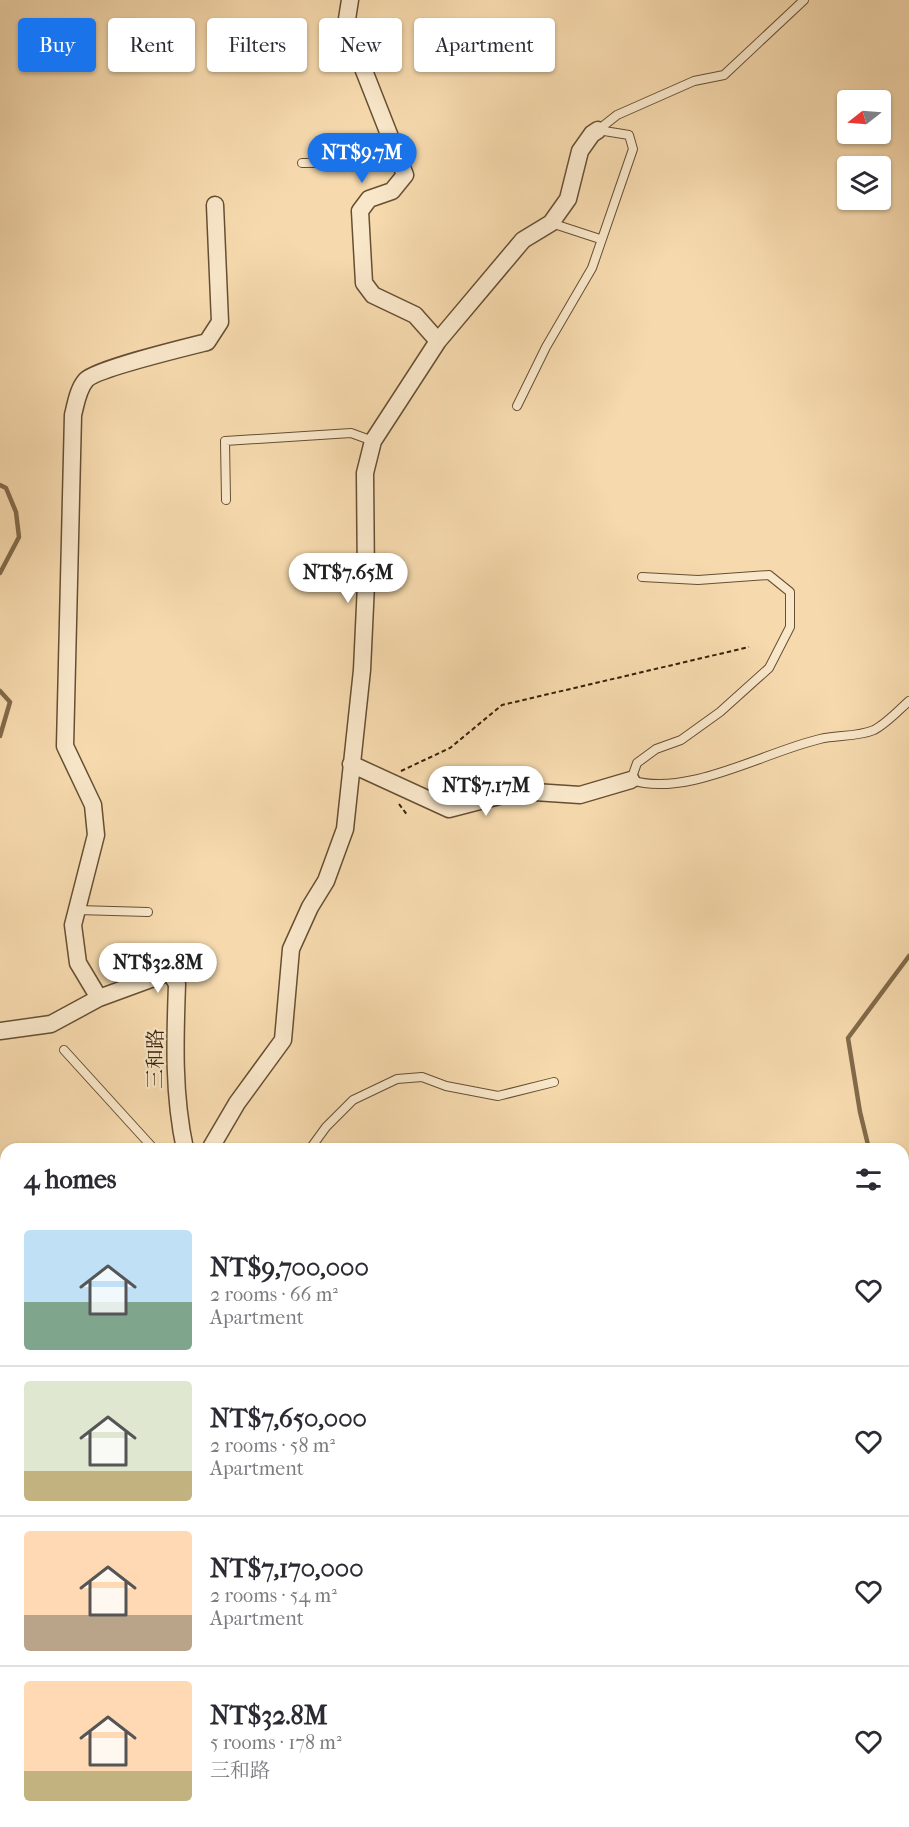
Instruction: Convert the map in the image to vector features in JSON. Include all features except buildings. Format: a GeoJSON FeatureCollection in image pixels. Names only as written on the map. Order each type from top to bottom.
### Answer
{"type":"FeatureCollection","features":[{"type":"Feature","properties":{"kind":"street"},"geometry":{"type":"LineString","coordinates":[[350,0],[347,19],[350,35],[405,175],[392,191],[369,199],[360,211],[364,283],[373,295],[415,315],[438,341]]}},
{"type":"Feature","properties":{"kind":"street"},"geometry":{"type":"LineString","coordinates":[[214,1143],[237,1103],[283,1040],[291,949],[310,907],[326,881],[345,830],[362,670],[366,584],[365,473],[373,441],[438,341],[523,240],[551,223],[568,199],[580,151],[598,129]]}},
{"type":"Feature","properties":{"kind":"street"},"geometry":{"type":"LineString","coordinates":[[99,998],[78,963],[74,925],[96,835],[93,805],[65,746],[73,415],[78,393],[87,378],[139,360],[207,342],[220,322],[215,205]]}},
{"type":"Feature","properties":{"kind":"street"},"geometry":{"type":"LineString","coordinates":[[351,764],[449,809],[519,791],[580,795],[631,780]]}},
{"type":"Feature","properties":{"kind":"street","name":"三和路"},"geometry":{"type":"LineString","coordinates":[[0,1031],[51,1024],[99,998],[170,972],[177,984],[175,1062],[177,1114],[184,1143]]}},
{"type":"Feature","properties":{"kind":"lane"},"geometry":{"type":"LineString","coordinates":[[598,129],[617,115],[694,81],[724,75],[804,0]]}},
{"type":"Feature","properties":{"kind":"lane"},"geometry":{"type":"LineString","coordinates":[[517,406],[546,347],[592,268],[600,239],[633,148],[629,135],[598,129]]}},
{"type":"Feature","properties":{"kind":"lane"},"geometry":{"type":"LineString","coordinates":[[302,163],[401,162]]}},
{"type":"Feature","properties":{"kind":"lane"},"geometry":{"type":"LineString","coordinates":[[551,223],[600,239]]}},
{"type":"Feature","properties":{"kind":"lane"},"geometry":{"type":"LineString","coordinates":[[226,500],[225,441],[351,434],[373,441]]}},
{"type":"Feature","properties":{"kind":"lane"},"geometry":{"type":"LineString","coordinates":[[642,577],[698,580],[769,576],[790,592],[790,627],[769,668],[720,712],[681,740],[656,749],[637,763],[631,780],[641,783],[700,780],[820,739],[874,730],[909,701]]}},
{"type":"Feature","properties":{"kind":"lane"},"geometry":{"type":"LineString","coordinates":[[76,910],[148,912]]}},
{"type":"Feature","properties":{"kind":"lane"},"geometry":{"type":"LineString","coordinates":[[64,1050],[149,1143]]}},
{"type":"Feature","properties":{"kind":"lane"},"geometry":{"type":"LineString","coordinates":[[314,1143],[326,1127],[353,1100],[397,1079],[422,1077],[446,1086],[498,1096],[554,1082]]}},
{"type":"Feature","properties":{"kind":"path"},"geometry":{"type":"LineString","coordinates":[[408,816],[380,779],[420,764],[450,748],[502,705],[749,647]]}},
{"type":"Feature","properties":{"kind":"waterway"},"geometry":{"type":"LineString","coordinates":[[0,485],[6,488],[16,512],[19,537],[0,573]]}},
{"type":"Feature","properties":{"kind":"waterway"},"geometry":{"type":"LineString","coordinates":[[0,691],[10,702],[0,736]]}},
{"type":"Feature","properties":{"kind":"waterway"},"geometry":{"type":"LineString","coordinates":[[868,1143],[848,1038],[909,956]]}}]}
